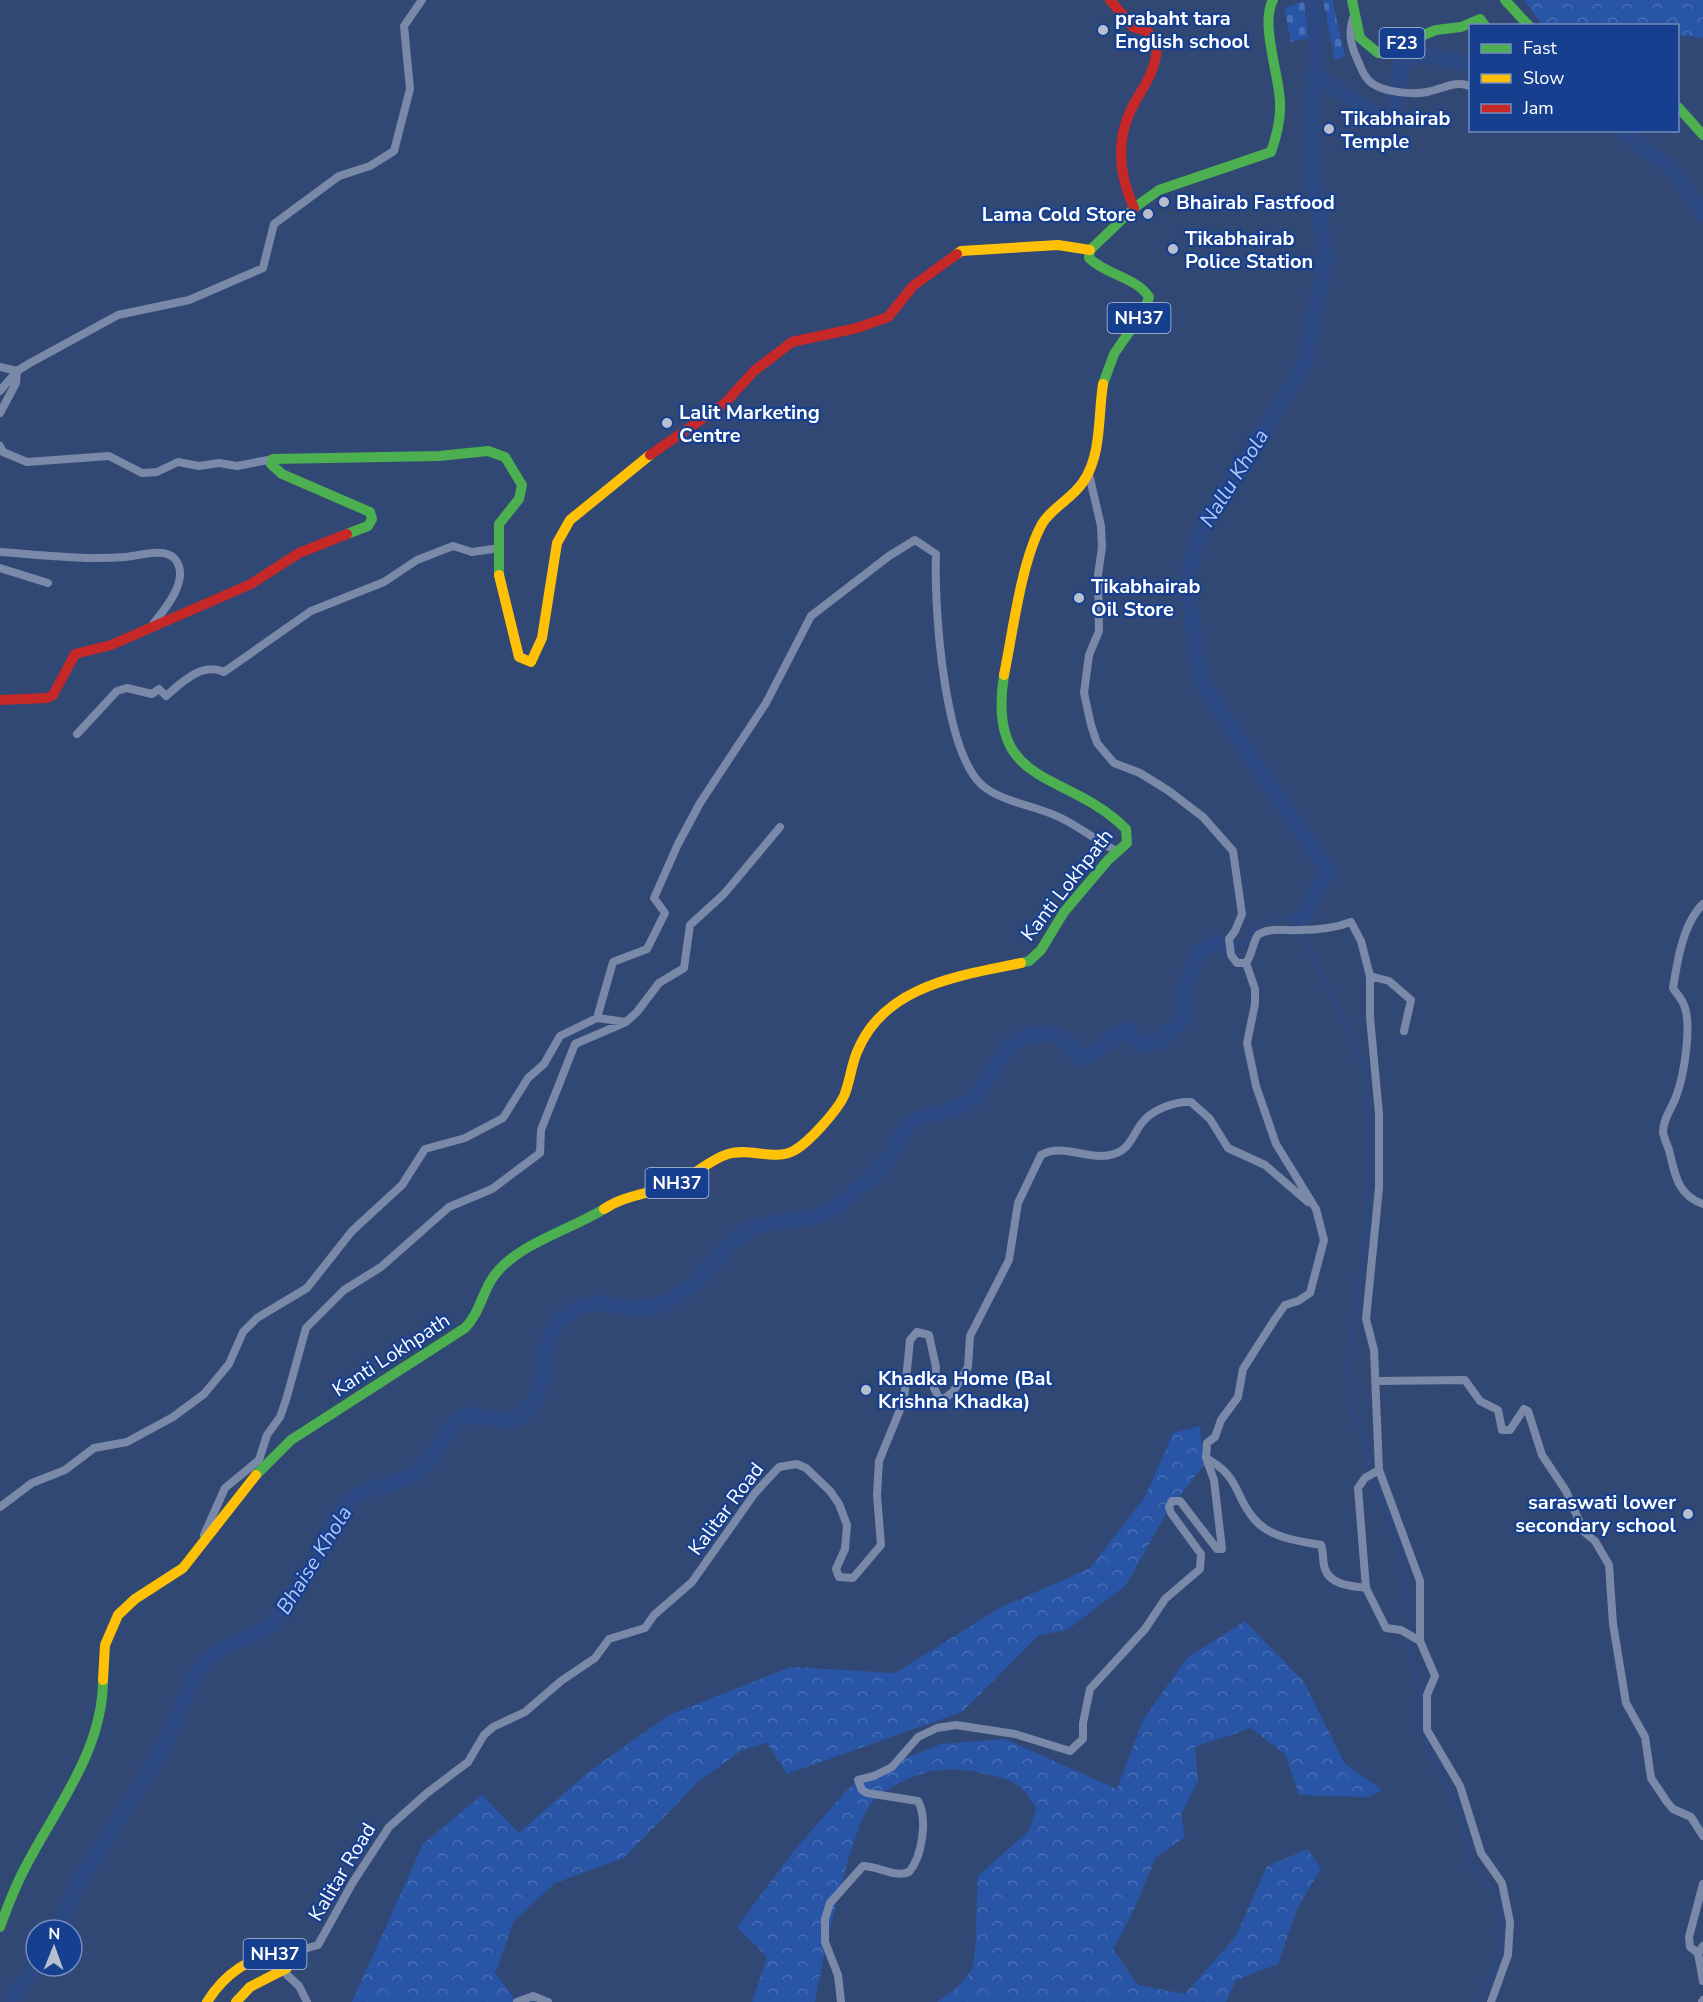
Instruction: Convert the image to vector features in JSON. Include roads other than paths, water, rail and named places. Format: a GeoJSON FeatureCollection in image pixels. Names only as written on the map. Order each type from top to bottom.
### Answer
{"type":"FeatureCollection","features":[{"type":"Feature","properties":{"kind":"main road"},"geometry":{"type":"LineString","coordinates":[[1110,0],[1133,27],[1147,31],[1157,43],[1155,72],[1135,102],[1119,148],[1119,173],[1134,208]]}},
{"type":"Feature","properties":{"kind":"main road"},"geometry":{"type":"LineString","coordinates":[[0,700],[47,698],[53,694],[75,654],[111,645],[153,624],[251,584],[298,553],[369,526],[372,519],[370,512],[282,474],[271,464],[273,459],[440,456],[488,451],[505,457],[522,485],[519,499],[499,524],[500,549],[497,568],[519,657],[531,662],[542,638],[557,543],[570,520],[661,446],[725,403],[754,371],[792,342],[857,328],[888,317],[913,286],[961,251],[996,247],[1058,245],[1090,250],[1134,208],[1168,186],[1223,167],[1256,159],[1271,152],[1279,113],[1278,76],[1268,16],[1273,0]]}},
{"type":"Feature","properties":{"kind":"main road","name":"F23"},"geometry":{"type":"LineString","coordinates":[[1352,0],[1357,34],[1362,44],[1378,53],[1436,30],[1461,27],[1480,19],[1484,24]]}},
{"type":"Feature","properties":{"kind":"main road"},"geometry":{"type":"LineString","coordinates":[[1505,0],[1527,24]]}},
{"type":"Feature","properties":{"kind":"main road"},"geometry":{"type":"LineString","coordinates":[[1679,109],[1703,135]]}},
{"type":"Feature","properties":{"kind":"main road","name":"NH37"},"geometry":{"type":"LineString","coordinates":[[1089,474],[1100,423],[1106,372],[1123,337],[1142,316],[1149,297],[1142,287],[1115,278],[1097,268],[1089,258],[1090,250]]}},
{"type":"Feature","properties":{"kind":"main road","name":"Kanti Lokhpath"},"geometry":{"type":"LineString","coordinates":[[0,1927],[17,1882],[74,1781],[89,1748],[101,1714],[104,1651],[112,1622],[122,1610],[140,1596],[168,1581],[183,1568],[263,1466],[291,1440],[465,1328],[473,1320],[494,1276],[515,1256],[535,1243],[578,1225],[617,1200],[673,1185],[726,1154],[745,1150],[778,1155],[795,1150],[831,1115],[844,1096],[856,1053],[866,1033],[881,1016],[907,995],[939,980],[1029,961],[1041,950],[1073,901],[1129,839],[1122,823],[1107,811],[1025,766],[1005,738],[1000,723],[1005,676],[1034,546],[1043,524],[1089,474]]}},
{"type":"Feature","properties":{"kind":"main road","name":"NH37"},"geometry":{"type":"LineString","coordinates":[[207,2002],[220,1983],[244,1967],[270,1956],[283,1955],[289,1962],[283,1971],[250,1987],[236,2002]]}},
{"type":"Feature","properties":{"kind":"street"},"geometry":{"type":"LineString","coordinates":[[0,391],[17,371],[118,315],[189,300],[263,268],[274,224],[339,176],[370,165],[394,151],[410,89],[405,26],[422,0]]}},
{"type":"Feature","properties":{"kind":"street"},"geometry":{"type":"LineString","coordinates":[[1354,14],[1348,32],[1364,76],[1374,85],[1406,93],[1424,93],[1459,82],[1469,86]]}},
{"type":"Feature","properties":{"kind":"street"},"geometry":{"type":"LineString","coordinates":[[0,367],[17,371]]}},
{"type":"Feature","properties":{"kind":"street"},"geometry":{"type":"LineString","coordinates":[[0,413],[16,382],[17,371]]}},
{"type":"Feature","properties":{"kind":"street"},"geometry":{"type":"LineString","coordinates":[[0,446],[3,452],[27,462],[109,456],[142,474],[158,472],[178,462],[199,466],[219,463],[237,466],[273,459]]}},
{"type":"Feature","properties":{"kind":"street"},"geometry":{"type":"LineString","coordinates":[[1089,474],[1101,526],[1102,547],[1098,575],[1099,631],[1089,655],[1084,693],[1091,725],[1097,743],[1114,763],[1140,773],[1169,791],[1203,817],[1233,851],[1242,914],[1229,939],[1231,955],[1237,963],[1246,963]]}},
{"type":"Feature","properties":{"kind":"street"},"geometry":{"type":"LineString","coordinates":[[597,1018],[613,962],[647,949],[665,913],[654,898],[678,844],[700,803],[766,703],[811,616],[889,556],[915,540],[936,554],[934,599],[939,652],[957,738],[975,777],[986,789],[1059,817],[1118,852]]}},
{"type":"Feature","properties":{"kind":"street"},"geometry":{"type":"LineString","coordinates":[[77,734],[117,691],[127,687],[152,694],[159,689],[166,696],[189,675],[216,668],[224,672],[312,611],[384,582],[417,560],[453,546],[472,552],[500,549]]}},
{"type":"Feature","properties":{"kind":"street"},"geometry":{"type":"LineString","coordinates":[[0,552],[105,558],[164,553],[174,558],[180,572],[174,597],[153,624]]}},
{"type":"Feature","properties":{"kind":"street"},"geometry":{"type":"LineString","coordinates":[[0,568],[48,583]]}},
{"type":"Feature","properties":{"kind":"street"},"geometry":{"type":"LineString","coordinates":[[201,1545],[225,1488],[259,1460],[267,1435],[280,1417],[306,1328],[344,1290],[381,1267],[449,1207],[492,1189],[540,1153],[541,1130],[575,1044],[626,1023],[638,1012],[659,983],[684,968],[690,925],[724,894],[780,827]]}},
{"type":"Feature","properties":{"kind":"street"},"geometry":{"type":"LineString","coordinates":[[1703,904],[1693,917],[1677,963],[1673,988],[1684,1005],[1687,1026],[1683,1074],[1677,1096],[1665,1119],[1663,1133],[1672,1172],[1681,1189],[1691,1200],[1703,1204]]}},
{"type":"Feature","properties":{"kind":"street"},"geometry":{"type":"LineString","coordinates":[[1246,963],[1253,954],[1259,934],[1286,928],[1297,931],[1351,922],[1360,941],[1370,976],[1370,1017],[1380,1114],[1379,1177],[1366,1319],[1374,1350],[1379,1470],[1420,1581],[1420,1641],[1435,1676],[1427,1695],[1427,1730],[1460,1786],[1481,1853],[1502,1883],[1510,1922],[1508,1954],[1491,2002]]}},
{"type":"Feature","properties":{"kind":"street"},"geometry":{"type":"LineString","coordinates":[[841,2002],[838,1975],[825,1942],[827,1908],[863,1866],[898,1874],[909,1872],[915,1863],[921,1840],[922,1812],[918,1801],[867,1793],[862,1790],[858,1779],[874,1776],[892,1767],[918,1737],[937,1728],[956,1725],[1015,1734],[1070,1751],[1083,1739],[1083,1723],[1090,1689],[1145,1629],[1165,1599],[1200,1569],[1201,1554],[1171,1513],[1169,1506],[1172,1501],[1180,1501],[1217,1549],[1222,1549],[1215,1480],[1206,1458],[1208,1443],[1215,1437],[1221,1420],[1238,1397],[1243,1369],[1285,1305],[1298,1301],[1310,1293],[1324,1240],[1316,1209],[1276,1143],[1253,1076],[1248,1042],[1255,1004],[1255,989],[1246,963]]}},
{"type":"Feature","properties":{"kind":"street"},"geometry":{"type":"LineString","coordinates":[[1370,976],[1389,981],[1411,1000],[1404,1031]]}},
{"type":"Feature","properties":{"kind":"street"},"geometry":{"type":"LineString","coordinates":[[0,1507],[32,1483],[66,1470],[94,1448],[127,1442],[173,1417],[204,1394],[229,1364],[243,1332],[257,1318],[307,1288],[352,1231],[402,1185],[425,1149],[465,1138],[503,1119],[528,1078],[544,1064],[560,1036],[597,1018],[626,1023]]}},
{"type":"Feature","properties":{"kind":"street","name":"Kalitar Road"},"geometry":{"type":"LineString","coordinates":[[283,1955],[318,1945],[353,1882],[389,1827],[468,1762],[488,1731],[525,1712],[561,1681],[596,1659],[609,1639],[645,1628],[654,1615],[692,1582],[755,1492],[779,1467],[797,1464],[806,1468],[830,1491],[847,1525],[845,1549],[836,1569],[839,1577],[853,1578],[881,1545],[877,1495],[879,1461],[904,1400],[910,1340],[917,1332],[929,1335],[936,1367],[934,1388],[938,1396],[944,1399],[963,1380],[968,1367],[970,1336],[997,1288],[1009,1260],[1018,1203],[1041,1155],[1060,1151],[1104,1157],[1117,1154],[1133,1139],[1145,1119],[1175,1102],[1191,1102],[1210,1119],[1228,1148],[1265,1166],[1316,1209]]}},
{"type":"Feature","properties":{"kind":"street"},"geometry":{"type":"LineString","coordinates":[[1376,1381],[1465,1380],[1480,1401],[1498,1410],[1502,1430],[1510,1430],[1521,1412],[1524,1409],[1528,1411],[1542,1455],[1566,1491],[1584,1532],[1595,1540],[1609,1565],[1613,1624],[1626,1703],[1645,1737],[1651,1778],[1673,1809],[1691,1817],[1703,1836]]}},
{"type":"Feature","properties":{"kind":"street"},"geometry":{"type":"LineString","coordinates":[[1206,1458],[1222,1467],[1232,1478],[1255,1520],[1273,1533],[1286,1538],[1321,1545],[1325,1570],[1334,1580],[1345,1585],[1366,1588]]}},
{"type":"Feature","properties":{"kind":"street"},"geometry":{"type":"LineString","coordinates":[[1379,1470],[1365,1478],[1358,1488],[1366,1588],[1386,1628],[1401,1630],[1420,1641]]}},
{"type":"Feature","properties":{"kind":"street"},"geometry":{"type":"LineString","coordinates":[[1703,1884],[1689,1937],[1690,1947],[1701,1949],[1703,1981]]}},
{"type":"Feature","properties":{"kind":"street"},"geometry":{"type":"LineString","coordinates":[[283,1971],[299,1986],[307,2002]]}},
{"type":"Feature","properties":{"kind":"street"},"geometry":{"type":"LineString","coordinates":[[517,2002],[533,1996],[548,2002]]}},
{"type":"Feature","properties":{"kind":"waterway","name":"Nallu Khola"},"geometry":{"type":"LineString","coordinates":[[1300,922],[1328,870],[1225,720],[1199,675],[1187,581],[1199,533],[1304,366],[1326,258],[1310,159],[1318,31],[1312,0]]}},
{"type":"Feature","properties":{"kind":"waterway"},"geometry":{"type":"LineString","coordinates":[[1314,74],[1386,121],[1394,118],[1401,65],[1419,53],[1469,64]]}},
{"type":"Feature","properties":{"kind":"waterway"},"geometry":{"type":"LineString","coordinates":[[1624,132],[1672,169],[1703,214]]}},
{"type":"Feature","properties":{"kind":"waterway"},"geometry":{"type":"LineString","coordinates":[[1270,921],[1288,919],[1307,909]]}},
{"type":"Feature","properties":{"kind":"waterway"},"geometry":{"type":"LineString","coordinates":[[1240,944],[1247,942],[1258,924]]}},
{"type":"Feature","properties":{"kind":"waterway"},"geometry":{"type":"LineString","coordinates":[[1303,934],[1365,1068],[1368,1128],[1367,1229],[1348,1363],[1352,1415],[1363,1431],[1369,1469]]}},
{"type":"Feature","properties":{"kind":"waterway","name":"Bhaise Khola"},"geometry":{"type":"LineString","coordinates":[[64,1918],[77,1884],[162,1751],[194,1677],[207,1660],[229,1645],[273,1624],[315,1563],[331,1527],[351,1499],[369,1490],[412,1476],[432,1457],[452,1426],[463,1417],[476,1415],[508,1422],[524,1414],[535,1402],[540,1388],[548,1341],[554,1327],[564,1316],[590,1304],[644,1307],[672,1300],[695,1282],[735,1240],[754,1227],[810,1218],[829,1211],[882,1167],[908,1125],[927,1115],[960,1107],[974,1098],[1003,1054],[1019,1040],[1030,1035],[1047,1033],[1054,1035],[1065,1041],[1083,1059],[1128,1030],[1140,1044],[1159,1042],[1182,1020],[1183,993],[1198,953],[1214,943],[1230,946]]}},
{"type":"Feature","properties":{"kind":"waterway"},"geometry":{"type":"LineString","coordinates":[[1374,1480],[1399,1553],[1411,1629]]}},
{"type":"Feature","properties":{"kind":"waterway"},"geometry":{"type":"LineString","coordinates":[[1408,1640],[1421,1696],[1420,1719],[1428,1747],[1462,1817],[1472,1866],[1502,1901],[1504,1937],[1494,1971],[1475,2002]]}},
{"type":"Feature","properties":{"kind":"waterway","name":"Bhaise Khola"},"geometry":{"type":"LineString","coordinates":[[10,2002],[27,1978]]}},
{"type":"Feature","properties":{"kind":"place","name":"prabaht tara English school"},"geometry":{"type":"Point","coordinates":[1103,30]}},
{"type":"Feature","properties":{"kind":"place","name":"Tikabhairab Temple"},"geometry":{"type":"Point","coordinates":[1329,129]}},
{"type":"Feature","properties":{"kind":"place","name":"Bhairab Fastfood"},"geometry":{"type":"Point","coordinates":[1164,202]}},
{"type":"Feature","properties":{"kind":"place","name":"Lama Cold Store"},"geometry":{"type":"Point","coordinates":[1148,214]}},
{"type":"Feature","properties":{"kind":"place","name":"Tikabhairab Police Station"},"geometry":{"type":"Point","coordinates":[1173,249]}},
{"type":"Feature","properties":{"kind":"place","name":"Lalit Marketing Centre"},"geometry":{"type":"Point","coordinates":[667,423]}},
{"type":"Feature","properties":{"kind":"place","name":"Tikabhairab Oil Store"},"geometry":{"type":"Point","coordinates":[1079,598]}},
{"type":"Feature","properties":{"kind":"place","name":"Khadka Home (Bal Krishna Khadka)"},"geometry":{"type":"Point","coordinates":[866,1390]}},
{"type":"Feature","properties":{"kind":"place","name":"saraswati lower secondary school"},"geometry":{"type":"Point","coordinates":[1688,1514]}}]}
